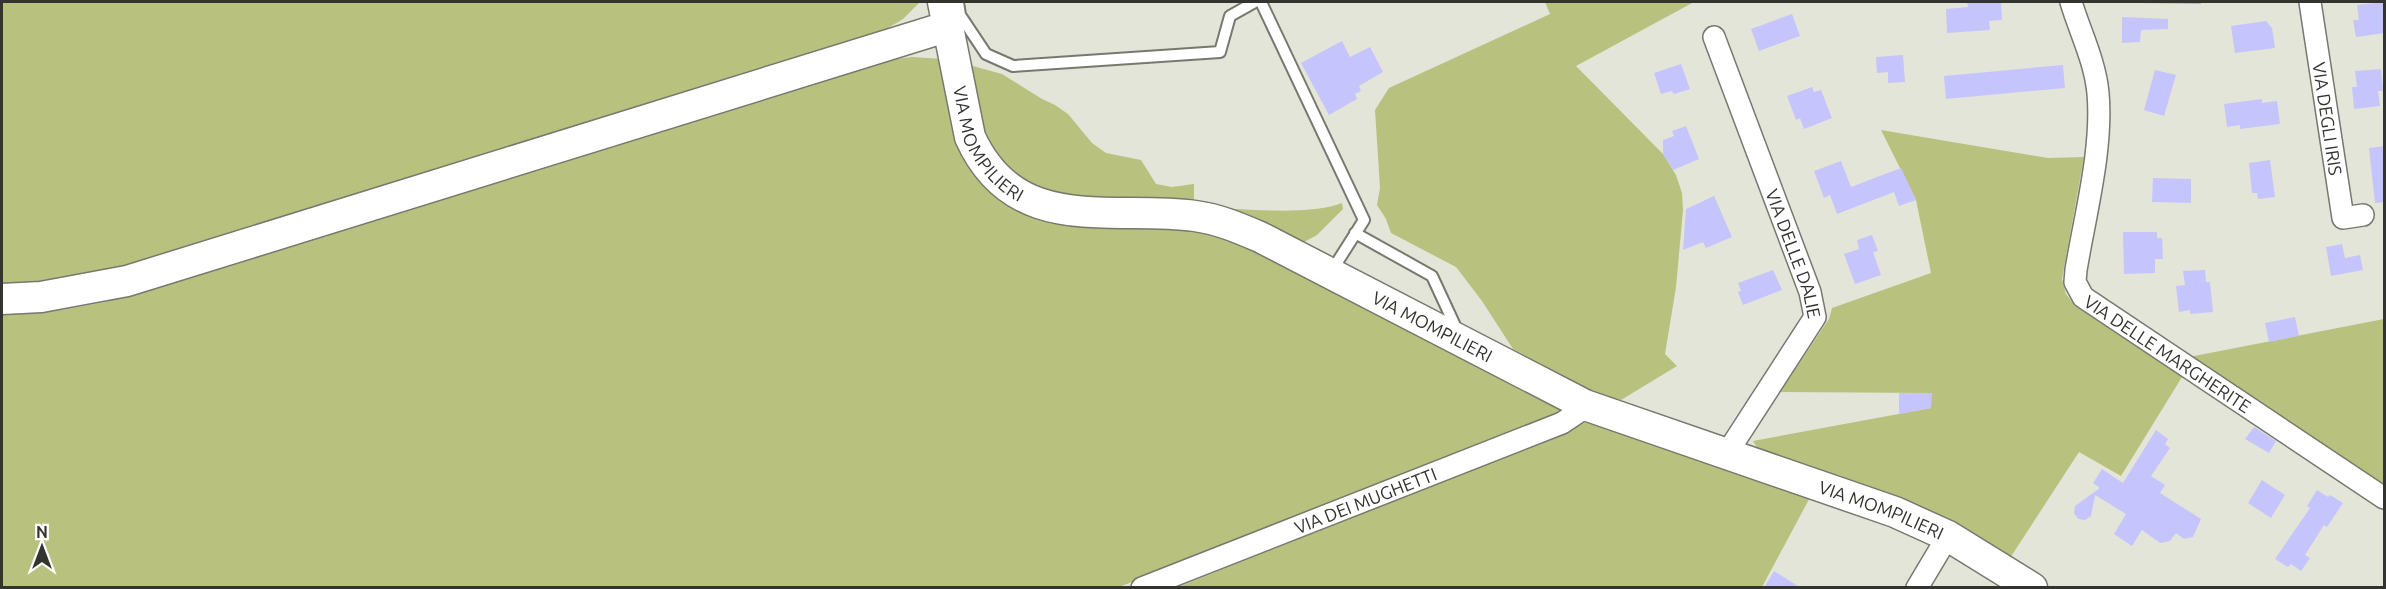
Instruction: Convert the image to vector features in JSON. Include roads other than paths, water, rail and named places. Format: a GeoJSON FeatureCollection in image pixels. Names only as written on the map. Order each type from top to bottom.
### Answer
{"type":"FeatureCollection","features":[{"type":"Feature","properties":{"kind":"street","name":"VIA DELLE MARGHERITE"},"geometry":{"type":"LineString","coordinates":[[2070,2],[2093,63],[2098,92],[2100,130],[2076,270],[2075,282],[2083,297],[2385,498]]}},
{"type":"Feature","properties":{"kind":"street","name":"VIA DEGLI IRIS"},"geometry":{"type":"LineString","coordinates":[[2310,2],[2343,218],[2363,215]]}},
{"type":"Feature","properties":{"kind":"street","name":"VIA MOMPILIERI"},"geometry":{"type":"LineString","coordinates":[[949,10],[970,137],[977,154],[987,168],[1012,189],[1047,206],[1065,211],[1193,216],[1230,224],[1260,237],[1585,405],[1895,512],[1948,536],[2032,588]]}},
{"type":"Feature","properties":{"kind":"street"},"geometry":{"type":"LineString","coordinates":[[2,299],[79,291],[173,268],[949,10]]}},
{"type":"Feature","properties":{"kind":"street","name":"VIA DELLE DALIE"},"geometry":{"type":"LineString","coordinates":[[1714,37],[1810,292],[1815,317],[1727,453]]}},
{"type":"Feature","properties":{"kind":"street","name":"VIA DEI MUGHETTI"},"geometry":{"type":"LineString","coordinates":[[1142,588],[1562,423],[1585,405]]}},
{"type":"Feature","properties":{"kind":"street"},"geometry":{"type":"LineString","coordinates":[[1917,588],[1948,536]]}},
{"type":"Feature","properties":{"kind":"lane"},"geometry":{"type":"LineString","coordinates":[[949,10],[960,15],[986,54],[1013,66],[1221,52],[1230,16],[1255,2]]}},
{"type":"Feature","properties":{"kind":"lane"},"geometry":{"type":"LineString","coordinates":[[1261,2],[1364,220],[1329,274]]}},
{"type":"Feature","properties":{"kind":"lane"},"geometry":{"type":"LineString","coordinates":[[1355,233],[1432,276],[1462,341]]}}]}
